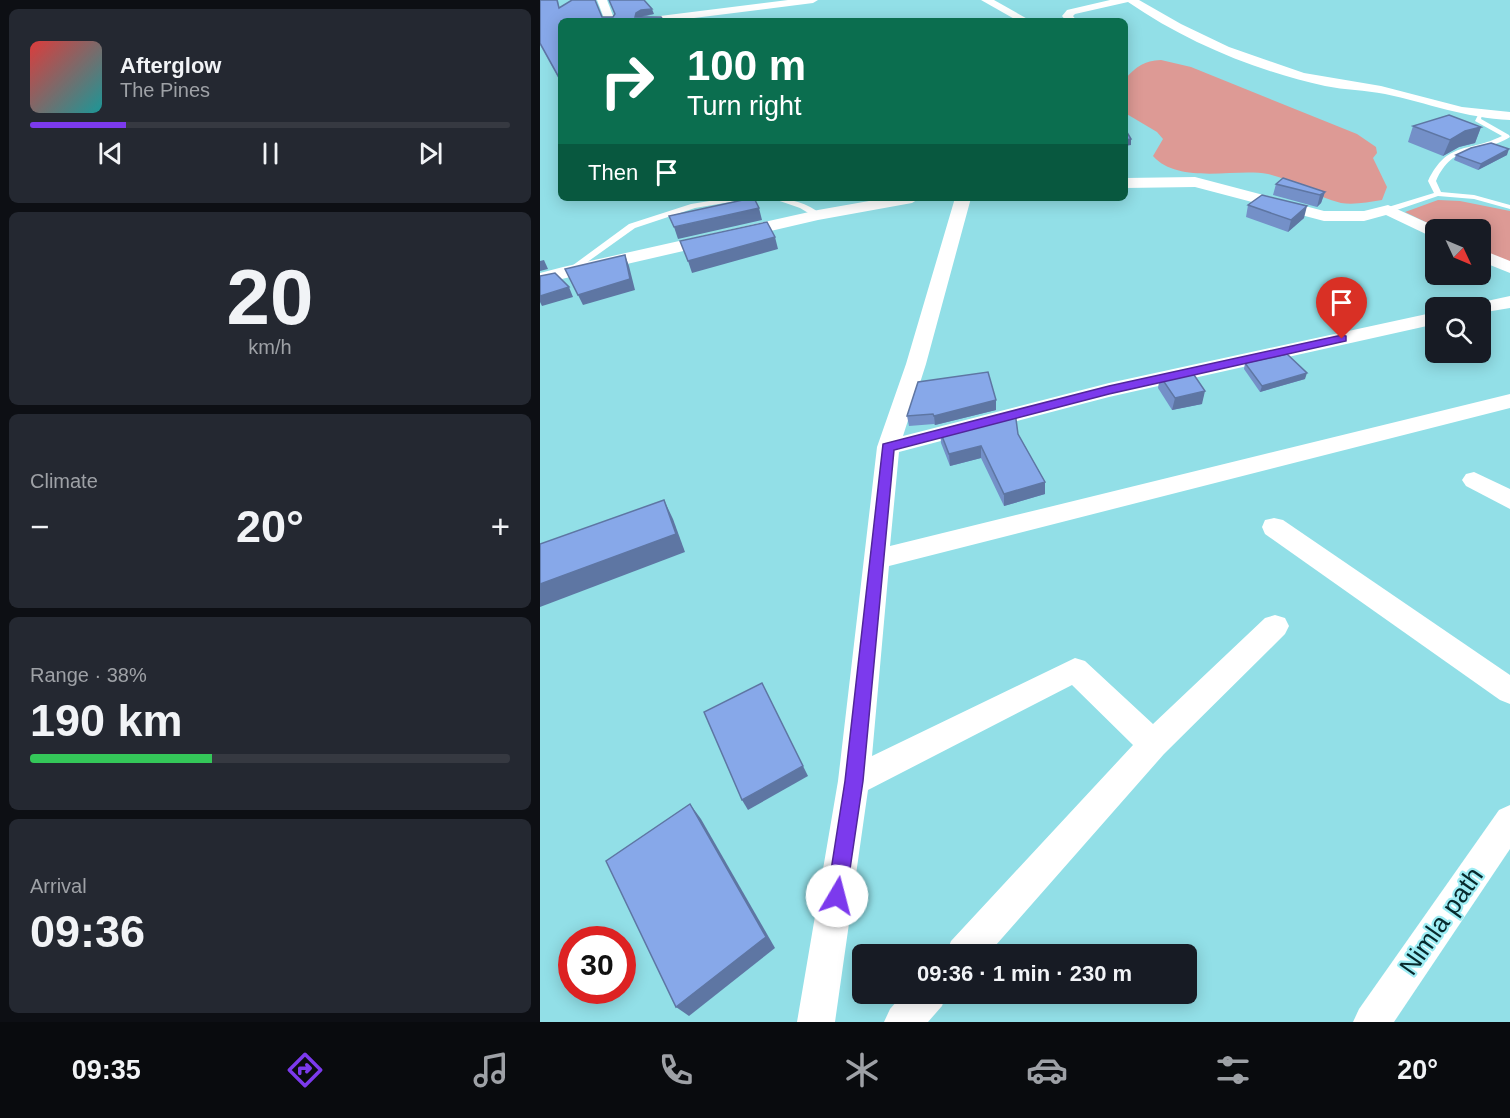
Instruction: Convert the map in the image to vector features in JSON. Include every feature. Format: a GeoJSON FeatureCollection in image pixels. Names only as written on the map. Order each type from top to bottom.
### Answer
{"type":"FeatureCollection","features":[{"type":"Feature","properties":{"kind":"street"},"geometry":{"type":"LineString","coordinates":[[602,0],[609,18]]}},
{"type":"Feature","properties":{"kind":"street"},"geometry":{"type":"LineString","coordinates":[[668,18],[813,0]]}},
{"type":"Feature","properties":{"kind":"street"},"geometry":{"type":"LineString","coordinates":[[986,0],[1020,18]]}},
{"type":"Feature","properties":{"kind":"street"},"geometry":{"type":"LineString","coordinates":[[1069,18],[1067,16],[1071,12],[1124,0]]}},
{"type":"Feature","properties":{"kind":"street"},"geometry":{"type":"LineString","coordinates":[[1132,0],[1180,28],[1243,57],[1271,66],[1325,82],[1388,91],[1480,116],[1510,116]]}},
{"type":"Feature","properties":{"kind":"street"},"geometry":{"type":"LineString","coordinates":[[1128,183],[1195,182],[1324,216],[1364,216],[1388,210],[1425,227]]}},
{"type":"Feature","properties":{"kind":"street"},"geometry":{"type":"LineString","coordinates":[[540,279],[818,215],[895,201]]}},
{"type":"Feature","properties":{"kind":"street"},"geometry":{"type":"LineString","coordinates":[[816,1022],[854,781],[888,447],[916,364],[962,201]]}},
{"type":"Feature","properties":{"kind":"street"},"geometry":{"type":"LineString","coordinates":[[1491,259],[1510,268]]}},
{"type":"Feature","properties":{"kind":"street"},"geometry":{"type":"LineString","coordinates":[[1491,306],[1510,302]]}},
{"type":"Feature","properties":{"kind":"street"},"geometry":{"type":"LineString","coordinates":[[888,447],[1109,390],[1425,320]]}},
{"type":"Feature","properties":{"kind":"street"},"geometry":{"type":"LineString","coordinates":[[875,560],[1510,401]]}},
{"type":"Feature","properties":{"kind":"street"},"geometry":{"type":"LineString","coordinates":[[1474,480],[1510,500]]}},
{"type":"Feature","properties":{"kind":"street"},"geometry":{"type":"LineString","coordinates":[[1274,527],[1510,691]]}},
{"type":"Feature","properties":{"kind":"street"},"geometry":{"type":"LineString","coordinates":[[973,944],[1153,744],[1275,626]]}},
{"type":"Feature","properties":{"kind":"street"},"geometry":{"type":"LineString","coordinates":[[854,781],[1076,670],[1153,744]]}},
{"type":"Feature","properties":{"kind":"street","name":"Nimla path"},"geometry":{"type":"LineString","coordinates":[[1371,1022],[1510,820]]}},
{"type":"Feature","properties":{"kind":"street"},"geometry":{"type":"LineString","coordinates":[[903,1022],[919,1004]]}},
{"type":"Feature","properties":{"kind":"lane"},"geometry":{"type":"LineString","coordinates":[[1438,194],[1432,181],[1440,162],[1457,152],[1507,136],[1477,120],[1480,116]]}},
{"type":"Feature","properties":{"kind":"lane"},"geometry":{"type":"LineString","coordinates":[[1388,210],[1438,194],[1474,197],[1510,207]]}},
{"type":"Feature","properties":{"kind":"lane"},"geometry":{"type":"LineString","coordinates":[[569,271],[632,226],[694,206],[724,201]]}},
{"type":"Feature","properties":{"kind":"lane"},"geometry":{"type":"LineString","coordinates":[[786,201],[803,206],[818,215]]}},
{"type":"Feature","properties":{"kind":"shaded area"},"geometry":{"type":"Polygon","coordinates":[[[1161,60],[1191,67],[1357,134],[1376,147],[1377,153],[1373,158],[1387,187],[1382,200],[1341,203],[1268,174],[1192,173],[1164,165],[1153,156],[1163,139],[1157,132],[1128,115],[1128,76],[1141,65],[1161,60]]]}},
{"type":"Feature","properties":{"kind":"shaded area"},"geometry":{"type":"Polygon","coordinates":[[[1438,200],[1460,201],[1510,211],[1510,263],[1491,254],[1491,219],[1425,219],[1425,222],[1405,212],[1438,200]]]}},
{"type":"Feature","properties":{"kind":"building"},"geometry":{"type":"Polygon","coordinates":[[[540,0],[557,0],[559,8],[572,0],[595,0],[602,17],[613,17],[615,14],[609,0],[644,0],[652,9],[641,10],[636,13],[635,17],[662,18],[558,18],[558,76],[540,43],[540,0]]]}},
{"type":"Feature","properties":{"kind":"building"},"geometry":{"type":"Polygon","coordinates":[[[1449,115],[1481,127],[1465,131],[1450,140],[1413,126],[1449,115]]]}},
{"type":"Feature","properties":{"kind":"building"},"geometry":{"type":"Polygon","coordinates":[[[1491,143],[1509,149],[1481,164],[1456,155],[1471,148],[1491,143]]]}},
{"type":"Feature","properties":{"kind":"building"},"geometry":{"type":"Polygon","coordinates":[[[1283,178],[1325,192],[1320,195],[1276,184],[1283,178]]]}},
{"type":"Feature","properties":{"kind":"building"},"geometry":{"type":"Polygon","coordinates":[[[1262,195],[1307,206],[1291,220],[1248,205],[1262,195]]]}},
{"type":"Feature","properties":{"kind":"building"},"geometry":{"type":"Polygon","coordinates":[[[740,201],[756,201],[759,208],[674,227],[669,216],[740,201]]]}},
{"type":"Feature","properties":{"kind":"building"},"geometry":{"type":"Polygon","coordinates":[[[767,222],[775,237],[688,261],[680,241],[767,222]]]}},
{"type":"Feature","properties":{"kind":"building"},"geometry":{"type":"Polygon","coordinates":[[[625,255],[630,279],[578,295],[565,269],[625,255]]]}},
{"type":"Feature","properties":{"kind":"building"},"geometry":{"type":"Polygon","coordinates":[[[555,273],[569,287],[540,296],[540,276],[555,273]]]}},
{"type":"Feature","properties":{"kind":"building"},"geometry":{"type":"Polygon","coordinates":[[[1287,354],[1307,373],[1262,386],[1245,363],[1287,354]]]}},
{"type":"Feature","properties":{"kind":"building"},"geometry":{"type":"Polygon","coordinates":[[[1190,369],[1205,391],[1175,398],[1160,376],[1190,369]]]}},
{"type":"Feature","properties":{"kind":"building"},"geometry":{"type":"Polygon","coordinates":[[[988,372],[996,400],[934,416],[933,414],[907,416],[918,382],[988,372]]]}},
{"type":"Feature","properties":{"kind":"building"},"geometry":{"type":"Polygon","coordinates":[[[1015,412],[1018,434],[1045,482],[1004,494],[981,446],[949,454],[940,431],[1015,412]]]}},
{"type":"Feature","properties":{"kind":"building"},"geometry":{"type":"Polygon","coordinates":[[[664,500],[676,534],[540,584],[540,544],[664,500]]]}},
{"type":"Feature","properties":{"kind":"building"},"geometry":{"type":"Polygon","coordinates":[[[762,683],[803,766],[742,800],[704,712],[762,683]]]}},
{"type":"Feature","properties":{"kind":"building"},"geometry":{"type":"Polygon","coordinates":[[[690,804],[766,937],[676,1007],[606,861],[690,804]]]}},
{"type":"Feature","properties":{"kind":"route"},"geometry":{"type":"LineString","coordinates":[[837,896],[854,781],[888,447],[1109,390],[1342,339]]}}]}
